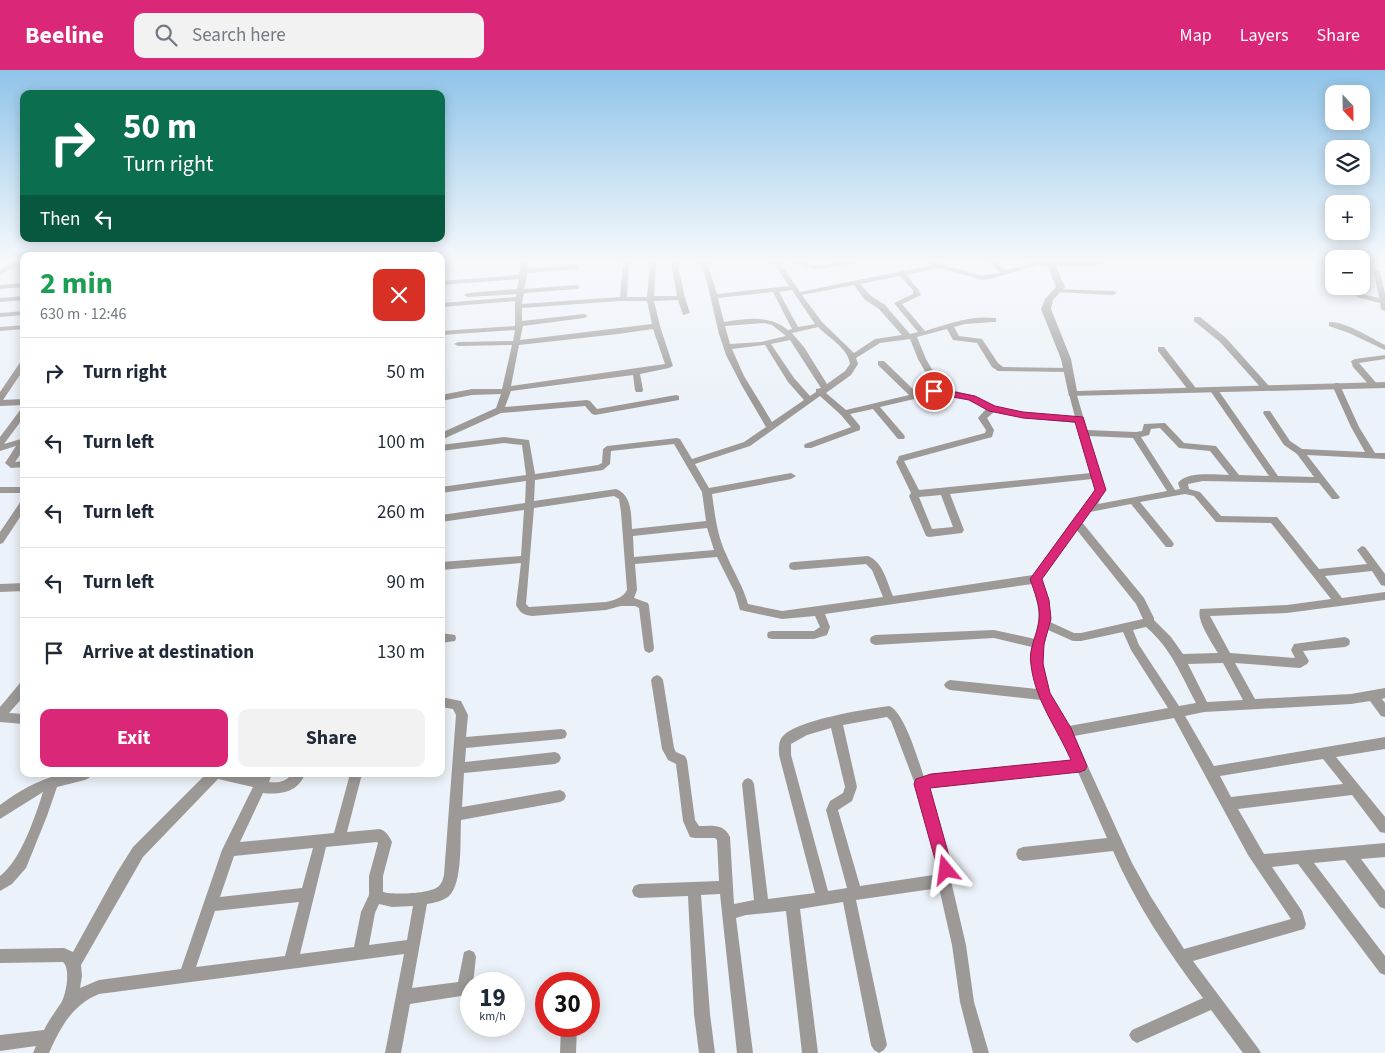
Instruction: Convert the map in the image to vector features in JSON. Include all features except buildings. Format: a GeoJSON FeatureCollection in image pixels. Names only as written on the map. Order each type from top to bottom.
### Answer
{"type":"FeatureCollection","features":[{"type":"Feature","properties":{"kind":"street"},"geometry":{"type":"LineString","coordinates":[[499,410],[507,390],[519,326],[520,308]]}},
{"type":"Feature","properties":{"kind":"street"},"geometry":{"type":"LineString","coordinates":[[445,397],[669,366],[652,308]]}},
{"type":"Feature","properties":{"kind":"street"},"geometry":{"type":"LineString","coordinates":[[684,308],[686,313]]}},
{"type":"Feature","properties":{"kind":"street"},"geometry":{"type":"LineString","coordinates":[[718,308],[727,347],[738,371],[770,426]]}},
{"type":"Feature","properties":{"kind":"street"},"geometry":{"type":"LineString","coordinates":[[782,308],[792,333],[822,390],[856,426],[855,430],[808,446]]}},
{"type":"Feature","properties":{"kind":"street"},"geometry":{"type":"LineString","coordinates":[[691,465],[694,460],[739,447],[754,440],[770,426],[848,373],[855,362],[852,357],[832,333],[819,325],[807,308]]}},
{"type":"Feature","properties":{"kind":"street"},"geometry":{"type":"LineString","coordinates":[[883,308],[910,336],[940,390]]}},
{"type":"Feature","properties":{"kind":"street"},"geometry":{"type":"LineString","coordinates":[[903,308],[923,333]]}},
{"type":"Feature","properties":{"kind":"street"},"geometry":{"type":"LineString","coordinates":[[445,489],[600,468],[606,464],[607,449],[612,447],[674,440],[680,444],[707,492],[711,524],[720,553],[740,593],[744,607],[782,615],[1036,579],[1076,522],[1096,500],[1100,490],[1079,420],[1068,370],[1046,308]]}},
{"type":"Feature","properties":{"kind":"street"},"geometry":{"type":"LineString","coordinates":[[0,315],[20,313]]}},
{"type":"Feature","properties":{"kind":"street"},"geometry":{"type":"LineString","coordinates":[[445,333],[519,326],[584,316]]}},
{"type":"Feature","properties":{"kind":"street"},"geometry":{"type":"LineString","coordinates":[[1196,319],[1223,340],[1266,388]]}},
{"type":"Feature","properties":{"kind":"street"},"geometry":{"type":"LineString","coordinates":[[852,357],[878,341],[910,336],[949,325],[993,320]]}},
{"type":"Feature","properties":{"kind":"street"},"geometry":{"type":"LineString","coordinates":[[721,324],[766,321],[780,325],[792,333]]}},
{"type":"Feature","properties":{"kind":"street"},"geometry":{"type":"LineString","coordinates":[[1332,324],[1352,331],[1385,348]]}},
{"type":"Feature","properties":{"kind":"street"},"geometry":{"type":"LineString","coordinates":[[727,347],[766,343],[819,325]]}},
{"type":"Feature","properties":{"kind":"street"},"geometry":{"type":"LineString","coordinates":[[949,325],[956,338],[979,341],[995,365],[1000,369],[1068,370]]}},
{"type":"Feature","properties":{"kind":"street"},"geometry":{"type":"LineString","coordinates":[[458,344],[507,341],[516,343],[656,326]]}},
{"type":"Feature","properties":{"kind":"street"},"geometry":{"type":"LineString","coordinates":[[0,329],[20,327]]}},
{"type":"Feature","properties":{"kind":"street"},"geometry":{"type":"LineString","coordinates":[[766,343],[791,380],[808,399]]}},
{"type":"Feature","properties":{"kind":"street"},"geometry":{"type":"LineString","coordinates":[[1161,349],[1192,389]]}},
{"type":"Feature","properties":{"kind":"street"},"geometry":{"type":"LineString","coordinates":[[1374,385],[1356,365],[1356,360],[1385,357]]}},
{"type":"Feature","properties":{"kind":"street"},"geometry":{"type":"LineString","coordinates":[[881,363],[914,395]]}},
{"type":"Feature","properties":{"kind":"street"},"geometry":{"type":"LineString","coordinates":[[0,398],[20,369]]}},
{"type":"Feature","properties":{"kind":"street"},"geometry":{"type":"LineString","coordinates":[[636,372],[640,390]]}},
{"type":"Feature","properties":{"kind":"street"},"geometry":{"type":"LineString","coordinates":[[1073,394],[1213,388],[1385,385]]}},
{"type":"Feature","properties":{"kind":"street"},"geometry":{"type":"LineString","coordinates":[[1336,386],[1355,427],[1371,454]]}},
{"type":"Feature","properties":{"kind":"street"},"geometry":{"type":"LineString","coordinates":[[1213,388],[1275,478]]}},
{"type":"Feature","properties":{"kind":"street"},"geometry":{"type":"LineString","coordinates":[[844,413],[940,390],[972,398],[992,409],[1032,417],[1079,420]]}},
{"type":"Feature","properties":{"kind":"street"},"geometry":{"type":"LineString","coordinates":[[445,435],[499,410],[587,403],[595,412],[676,398]]}},
{"type":"Feature","properties":{"kind":"street"},"geometry":{"type":"LineString","coordinates":[[0,404],[20,402]]}},
{"type":"Feature","properties":{"kind":"street"},"geometry":{"type":"LineString","coordinates":[[874,405],[901,437]]}},
{"type":"Feature","properties":{"kind":"street"},"geometry":{"type":"LineString","coordinates":[[944,491],[960,530],[929,533],[914,496],[916,494],[901,460],[989,435],[990,430],[982,418],[992,409]]}},
{"type":"Feature","properties":{"kind":"street"},"geometry":{"type":"LineString","coordinates":[[1267,413],[1287,443],[1300,452],[1335,497]]}},
{"type":"Feature","properties":{"kind":"street"},"geometry":{"type":"LineString","coordinates":[[0,443],[20,416]]}},
{"type":"Feature","properties":{"kind":"street"},"geometry":{"type":"LineString","coordinates":[[1140,435],[1146,433],[1147,426],[1162,425],[1182,446],[1213,448],[1235,477]]}},
{"type":"Feature","properties":{"kind":"street"},"geometry":{"type":"LineString","coordinates":[[1083,433],[1155,434]]}},
{"type":"Feature","properties":{"kind":"street"},"geometry":{"type":"LineString","coordinates":[[1140,435],[1172,492]]}},
{"type":"Feature","properties":{"kind":"street"},"geometry":{"type":"LineString","coordinates":[[445,447],[504,440],[522,441],[528,446],[531,478],[521,605],[526,610],[532,612],[636,602],[644,606],[649,648]]}},
{"type":"Feature","properties":{"kind":"street"},"geometry":{"type":"LineString","coordinates":[[0,448],[20,443]]}},
{"type":"Feature","properties":{"kind":"street"},"geometry":{"type":"LineString","coordinates":[[20,448],[9,463],[11,465],[20,464]]}},
{"type":"Feature","properties":{"kind":"street"},"geometry":{"type":"LineString","coordinates":[[1300,452],[1385,456]]}},
{"type":"Feature","properties":{"kind":"street"},"geometry":{"type":"LineString","coordinates":[[916,494],[1097,475]]}},
{"type":"Feature","properties":{"kind":"street"},"geometry":{"type":"LineString","coordinates":[[707,492],[791,476]]}},
{"type":"Feature","properties":{"kind":"street"},"geometry":{"type":"LineString","coordinates":[[1185,491],[1183,483],[1190,479],[1235,477],[1322,480]]}},
{"type":"Feature","properties":{"kind":"street"},"geometry":{"type":"LineString","coordinates":[[0,490],[20,490]]}},
{"type":"Feature","properties":{"kind":"street"},"geometry":{"type":"LineString","coordinates":[[1086,509],[1185,491],[1197,494],[1219,520],[1274,519],[1340,603]]}},
{"type":"Feature","properties":{"kind":"street"},"geometry":{"type":"LineString","coordinates":[[445,518],[616,492],[623,498],[628,533],[632,590],[629,597],[622,602]]}},
{"type":"Feature","properties":{"kind":"street"},"geometry":{"type":"LineString","coordinates":[[1134,500],[1169,544]]}},
{"type":"Feature","properties":{"kind":"street"},"geometry":{"type":"LineString","coordinates":[[0,540],[20,509]]}},
{"type":"Feature","properties":{"kind":"street"},"geometry":{"type":"LineString","coordinates":[[1076,522],[1140,601],[1147,612],[1148,622],[1166,636],[1181,659],[1204,706]]}},
{"type":"Feature","properties":{"kind":"street"},"geometry":{"type":"LineString","coordinates":[[628,533],[711,524]]}},
{"type":"Feature","properties":{"kind":"street"},"geometry":{"type":"LineString","coordinates":[[1362,550],[1385,582]]}},
{"type":"Feature","properties":{"kind":"street"},"geometry":{"type":"LineString","coordinates":[[630,561],[720,553]]}},
{"type":"Feature","properties":{"kind":"street"},"geometry":{"type":"LineString","coordinates":[[445,566],[526,560]]}},
{"type":"Feature","properties":{"kind":"street"},"geometry":{"type":"LineString","coordinates":[[794,566],[868,560],[876,568],[889,600]]}},
{"type":"Feature","properties":{"kind":"street"},"geometry":{"type":"LineString","coordinates":[[1317,573],[1374,567]]}},
{"type":"Feature","properties":{"kind":"street"},"geometry":{"type":"LineString","coordinates":[[1036,579],[1045,610],[1044,624],[1038,644],[1037,664],[1044,695],[1066,732],[1116,844],[1146,902],[1181,957],[1253,1053]]}},
{"type":"Feature","properties":{"kind":"street"},"geometry":{"type":"LineString","coordinates":[[0,588],[20,587]]}},
{"type":"Feature","properties":{"kind":"street"},"geometry":{"type":"LineString","coordinates":[[1252,705],[1205,619],[1204,612],[1287,609],[1385,596]]}},
{"type":"Feature","properties":{"kind":"street"},"geometry":{"type":"LineString","coordinates":[[772,635],[814,635],[823,632],[825,627],[818,611]]}},
{"type":"Feature","properties":{"kind":"street"},"geometry":{"type":"LineString","coordinates":[[1044,624],[1073,637],[1148,622]]}},
{"type":"Feature","properties":{"kind":"street"},"geometry":{"type":"LineString","coordinates":[[1126,626],[1135,648],[1176,711],[1227,804],[1260,861],[1297,916],[1299,924],[1181,957]]}},
{"type":"Feature","properties":{"kind":"street"},"geometry":{"type":"LineString","coordinates":[[875,640],[994,634],[1038,644]]}},
{"type":"Feature","properties":{"kind":"street"},"geometry":{"type":"LineString","coordinates":[[1181,659],[1227,658],[1302,662],[1296,650],[1298,647],[1345,642]]}},
{"type":"Feature","properties":{"kind":"street"},"geometry":{"type":"LineString","coordinates":[[657,680],[668,749],[672,756],[680,760],[683,768],[688,821],[696,832],[717,832],[723,838],[728,912],[745,1053]]}},
{"type":"Feature","properties":{"kind":"street"},"geometry":{"type":"LineString","coordinates":[[950,685],[1044,695]]}},
{"type":"Feature","properties":{"kind":"street"},"geometry":{"type":"LineString","coordinates":[[0,716],[20,692]]}},
{"type":"Feature","properties":{"kind":"street"},"geometry":{"type":"LineString","coordinates":[[1066,732],[1204,706],[1352,699],[1385,693]]}},
{"type":"Feature","properties":{"kind":"street"},"geometry":{"type":"LineString","coordinates":[[1372,695],[1385,712]]}},
{"type":"Feature","properties":{"kind":"street"},"geometry":{"type":"LineString","coordinates":[[376,896],[382,900],[390,901],[421,898],[442,894],[449,887],[457,814],[461,710],[457,706],[445,703]]}},
{"type":"Feature","properties":{"kind":"street"},"geometry":{"type":"LineString","coordinates":[[823,898],[784,745],[787,739],[797,734],[836,722],[884,711],[893,713],[921,784],[946,870],[947,875],[944,880],[959,945],[967,1002],[982,1053]]}},
{"type":"Feature","properties":{"kind":"street"},"geometry":{"type":"LineString","coordinates":[[0,716],[20,718]]}},
{"type":"Feature","properties":{"kind":"street"},"geometry":{"type":"LineString","coordinates":[[836,722],[851,787],[848,797],[834,806],[832,810],[851,894],[880,1045]]}},
{"type":"Feature","properties":{"kind":"street"},"geometry":{"type":"LineString","coordinates":[[460,743],[562,734]]}},
{"type":"Feature","properties":{"kind":"street"},"geometry":{"type":"LineString","coordinates":[[1210,772],[1385,743]]}},
{"type":"Feature","properties":{"kind":"street"},"geometry":{"type":"LineString","coordinates":[[1326,753],[1385,827]]}},
{"type":"Feature","properties":{"kind":"street"},"geometry":{"type":"LineString","coordinates":[[458,768],[555,758]]}},
{"type":"Feature","properties":{"kind":"street"},"geometry":{"type":"LineString","coordinates":[[921,784],[931,780],[1080,766]]}},
{"type":"Feature","properties":{"kind":"street"},"geometry":{"type":"LineString","coordinates":[[0,813],[26,793],[52,781],[69,777]]}},
{"type":"Feature","properties":{"kind":"street"},"geometry":{"type":"LineString","coordinates":[[74,963],[87,945],[129,865],[138,852],[211,777]]}},
{"type":"Feature","properties":{"kind":"street"},"geometry":{"type":"LineString","coordinates":[[239,777],[262,781],[272,789],[287,788],[295,782],[298,777]]}},
{"type":"Feature","properties":{"kind":"street"},"geometry":{"type":"LineString","coordinates":[[339,839],[355,777]]}},
{"type":"Feature","properties":{"kind":"street"},"geometry":{"type":"LineString","coordinates":[[0,884],[19,868],[26,857],[32,838],[46,808],[52,781]]}},
{"type":"Feature","properties":{"kind":"street"},"geometry":{"type":"LineString","coordinates":[[186,976],[229,850],[262,781]]}},
{"type":"Feature","properties":{"kind":"street"},"geometry":{"type":"LineString","coordinates":[[748,784],[762,906]]}},
{"type":"Feature","properties":{"kind":"street"},"geometry":{"type":"LineString","coordinates":[[1227,804],[1354,789]]}},
{"type":"Feature","properties":{"kind":"street"},"geometry":{"type":"LineString","coordinates":[[457,814],[560,796]]}},
{"type":"Feature","properties":{"kind":"street"},"geometry":{"type":"LineString","coordinates":[[229,850],[376,834],[384,838],[385,842],[375,884],[376,896],[368,912],[360,953]]}},
{"type":"Feature","properties":{"kind":"street"},"geometry":{"type":"LineString","coordinates":[[290,963],[321,841]]}},
{"type":"Feature","properties":{"kind":"street"},"geometry":{"type":"LineString","coordinates":[[1023,854],[1116,844]]}},
{"type":"Feature","properties":{"kind":"street"},"geometry":{"type":"LineString","coordinates":[[1260,861],[1385,850]]}},
{"type":"Feature","properties":{"kind":"street"},"geometry":{"type":"LineString","coordinates":[[1348,853],[1385,902]]}},
{"type":"Feature","properties":{"kind":"street"},"geometry":{"type":"LineString","coordinates":[[1302,858],[1385,968]]}},
{"type":"Feature","properties":{"kind":"street"},"geometry":{"type":"LineString","coordinates":[[728,912],[944,880]]}},
{"type":"Feature","properties":{"kind":"street"},"geometry":{"type":"LineString","coordinates":[[639,891],[726,887]]}},
{"type":"Feature","properties":{"kind":"street"},"geometry":{"type":"LineString","coordinates":[[694,888],[702,1014],[707,1053]]}},
{"type":"Feature","properties":{"kind":"street"},"geometry":{"type":"LineString","coordinates":[[209,905],[308,894]]}},
{"type":"Feature","properties":{"kind":"street"},"geometry":{"type":"LineString","coordinates":[[393,1053],[421,898]]}},
{"type":"Feature","properties":{"kind":"street"},"geometry":{"type":"LineString","coordinates":[[792,904],[810,1053]]}},
{"type":"Feature","properties":{"kind":"street"},"geometry":{"type":"LineString","coordinates":[[41,1053],[48,1037],[69,1003],[83,992],[99,987],[412,946]]}},
{"type":"Feature","properties":{"kind":"street"},"geometry":{"type":"LineString","coordinates":[[0,956],[64,954],[70,956],[74,963],[75,973],[69,1003]]}},
{"type":"Feature","properties":{"kind":"street"},"geometry":{"type":"LineString","coordinates":[[404,997],[461,989],[466,984],[469,957]]}},
{"type":"Feature","properties":{"kind":"street"},"geometry":{"type":"LineString","coordinates":[[1138,1035],[1214,1001]]}},
{"type":"Feature","properties":{"kind":"street"},"geometry":{"type":"LineString","coordinates":[[0,1043],[48,1037]]}},
{"type":"Feature","properties":{"kind":"street"},"geometry":{"type":"LineString","coordinates":[[568,1053],[569,1037]]}},
{"type":"Feature","properties":{"kind":"route"},"geometry":{"type":"LineString","coordinates":[[934,391],[940,390],[962,395],[972,398],[992,409],[1032,417],[1079,420],[1100,482],[1099,495],[1096,500],[1076,522],[1036,579],[1045,610],[1045,619],[1036,655],[1044,695],[1066,732],[1080,766],[931,780],[921,784],[946,870]]}}]}
